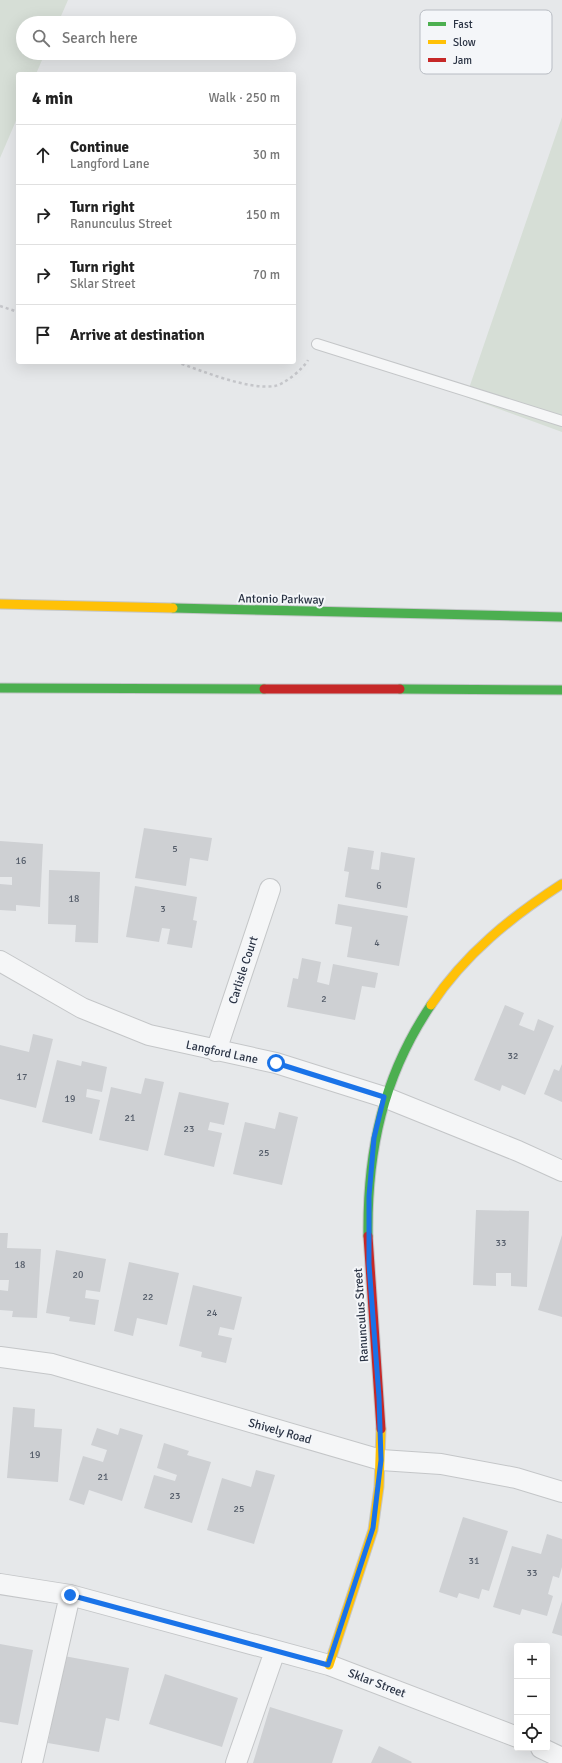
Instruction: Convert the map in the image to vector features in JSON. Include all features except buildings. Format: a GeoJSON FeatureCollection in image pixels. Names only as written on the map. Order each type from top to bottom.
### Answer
{"type":"FeatureCollection","features":[{"type":"Feature","properties":{"kind":"main road","name":"Antonio Parkway"},"geometry":{"type":"LineString","coordinates":[[0,604],[562,617]]}},
{"type":"Feature","properties":{"kind":"main road"},"geometry":{"type":"LineString","coordinates":[[0,688],[562,690]]}},
{"type":"Feature","properties":{"kind":"main road","name":"Ranunculus Street"},"geometry":{"type":"LineString","coordinates":[[328,1665],[373,1528],[381,1460],[379,1397],[369,1264],[369,1196],[374,1138],[384,1097],[410,1036],[443,985],[482,944],[518,912],[562,884]]}},
{"type":"Feature","properties":{"kind":"street","name":"Carlisle Court"},"geometry":{"type":"LineString","coordinates":[[216,1051],[270,889]]}},
{"type":"Feature","properties":{"kind":"street","name":"Langford Lane"},"geometry":{"type":"LineString","coordinates":[[0,961],[82,1008],[149,1035],[276,1063],[384,1097],[518,1151],[562,1171]]}},
{"type":"Feature","properties":{"kind":"street","name":"Shively Road"},"geometry":{"type":"LineString","coordinates":[[0,1357],[52,1364],[381,1460],[449,1466],[516,1478],[562,1492]]}},
{"type":"Feature","properties":{"kind":"street","name":"Sklar Street"},"geometry":{"type":"LineString","coordinates":[[0,1584],[70,1595],[328,1665],[514,1736]]}},
{"type":"Feature","properties":{"kind":"street"},"geometry":{"type":"LineString","coordinates":[[32,1763],[70,1595]]}},
{"type":"Feature","properties":{"kind":"street"},"geometry":{"type":"LineString","coordinates":[[236,1763],[275,1651]]}},
{"type":"Feature","properties":{"kind":"street"},"geometry":{"type":"LineString","coordinates":[[547,1751],[562,1758]]}},
{"type":"Feature","properties":{"kind":"lane"},"geometry":{"type":"LineString","coordinates":[[317,344],[562,421]]}},
{"type":"Feature","properties":{"kind":"path"},"geometry":{"type":"LineString","coordinates":[[0,306],[16,311]]}},
{"type":"Feature","properties":{"kind":"path"},"geometry":{"type":"LineString","coordinates":[[182,364],[251,386],[276,386],[303,369],[317,344]]}},
{"type":"Feature","properties":{"kind":"shaded area"},"geometry":{"type":"Polygon","coordinates":[[[0,0],[68,0],[61,16],[16,16],[16,60],[42,60],[37,72],[16,72],[16,121],[0,158],[0,0]]]}},
{"type":"Feature","properties":{"kind":"shaded area"},"geometry":{"type":"Polygon","coordinates":[[[562,117],[562,432],[466,397],[562,117]]]}},
{"type":"Feature","properties":{"kind":"traffic: fast"},"geometry":{"type":"LineString","coordinates":[[173,608],[562,617]]}},
{"type":"Feature","properties":{"kind":"traffic: fast"},"geometry":{"type":"LineString","coordinates":[[0,688],[264,689]]}},
{"type":"Feature","properties":{"kind":"traffic: fast"},"geometry":{"type":"LineString","coordinates":[[400,689],[562,690]]}},
{"type":"Feature","properties":{"kind":"traffic: fast"},"geometry":{"type":"LineString","coordinates":[[368,1236],[368,1205],[371,1174],[381,1115],[401,1059],[414,1032],[431,1005]]}},
{"type":"Feature","properties":{"kind":"traffic: slow"},"geometry":{"type":"LineString","coordinates":[[0,604],[173,608]]}},
{"type":"Feature","properties":{"kind":"traffic: slow"},"geometry":{"type":"LineString","coordinates":[[431,1005],[459,969],[490,938],[507,923],[562,884]]}},
{"type":"Feature","properties":{"kind":"traffic: slow"},"geometry":{"type":"LineString","coordinates":[[329,1665],[373,1530],[379,1487],[381,1429]]}},
{"type":"Feature","properties":{"kind":"traffic: jam"},"geometry":{"type":"LineString","coordinates":[[264,689],[400,689]]}},
{"type":"Feature","properties":{"kind":"traffic: jam"},"geometry":{"type":"LineString","coordinates":[[368,1236],[381,1429]]}},
{"type":"Feature","properties":{"kind":"route"},"geometry":{"type":"LineString","coordinates":[[70,1595],[328,1665],[373,1528],[381,1460],[379,1397],[369,1264],[369,1196],[374,1138],[384,1097],[276,1063]]}}]}
